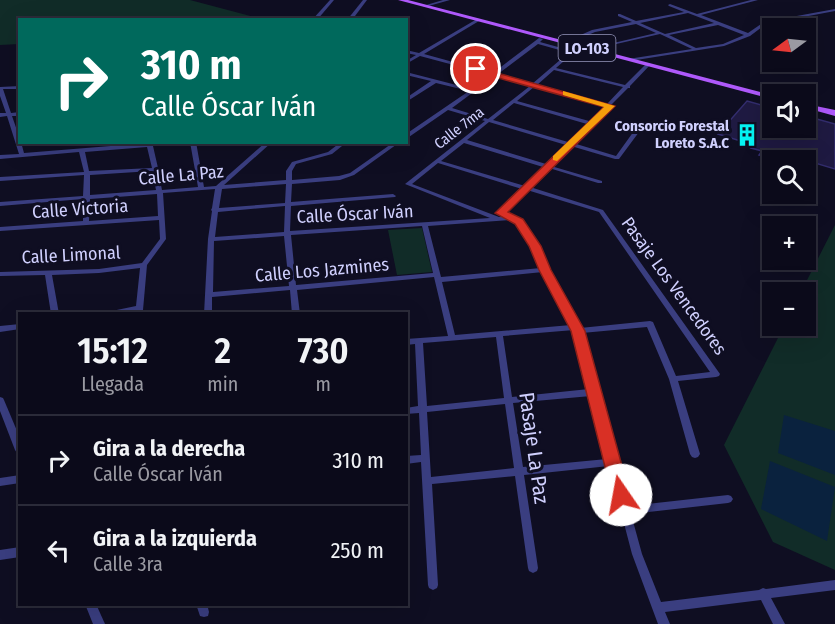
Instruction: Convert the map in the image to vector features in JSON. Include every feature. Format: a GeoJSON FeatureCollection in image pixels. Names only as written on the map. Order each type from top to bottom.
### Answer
{"type":"FeatureCollection","features":[{"type":"Feature","properties":{"kind":"main road","name":"LO-103"},"geometry":{"type":"LineString","coordinates":[[401,0],[561,45],[590,49],[762,94]]}},
{"type":"Feature","properties":{"kind":"main road"},"geometry":{"type":"LineString","coordinates":[[816,108],[835,113]]}},
{"type":"Feature","properties":{"kind":"street"},"geometry":{"type":"LineString","coordinates":[[316,18],[332,0]]}},
{"type":"Feature","properties":{"kind":"street"},"geometry":{"type":"LineString","coordinates":[[351,18],[365,0]]}},
{"type":"Feature","properties":{"kind":"street"},"geometry":{"type":"LineString","coordinates":[[425,6],[448,0]]}},
{"type":"Feature","properties":{"kind":"street"},"geometry":{"type":"LineString","coordinates":[[697,15],[756,0]]}},
{"type":"Feature","properties":{"kind":"street"},"geometry":{"type":"LineString","coordinates":[[670,4],[748,35]]}},
{"type":"Feature","properties":{"kind":"street"},"geometry":{"type":"LineString","coordinates":[[630,60],[733,42],[748,35],[761,24],[773,20],[835,10]]}},
{"type":"Feature","properties":{"kind":"street"},"geometry":{"type":"LineString","coordinates":[[561,45],[594,31],[688,12]]}},
{"type":"Feature","properties":{"kind":"street"},"geometry":{"type":"LineString","coordinates":[[619,15],[695,49]]}},
{"type":"Feature","properties":{"kind":"street"},"geometry":{"type":"LineString","coordinates":[[408,62],[478,20]]}},
{"type":"Feature","properties":{"kind":"street"},"geometry":{"type":"LineString","coordinates":[[590,49],[717,23]]}},
{"type":"Feature","properties":{"kind":"street"},"geometry":{"type":"LineString","coordinates":[[408,136],[449,109],[540,39]]}},
{"type":"Feature","properties":{"kind":"street","name":"Calle 7ma"},"geometry":{"type":"LineString","coordinates":[[501,216],[408,184],[554,69],[570,54],[561,45]]}},
{"type":"Feature","properties":{"kind":"street"},"geometry":{"type":"LineString","coordinates":[[408,52],[610,106]]}},
{"type":"Feature","properties":{"kind":"street"},"geometry":{"type":"LineString","coordinates":[[501,216],[524,189],[610,106],[649,64]]}},
{"type":"Feature","properties":{"kind":"street"},"geometry":{"type":"LineString","coordinates":[[554,69],[628,87]]}},
{"type":"Feature","properties":{"kind":"street"},"geometry":{"type":"LineString","coordinates":[[408,74],[473,91]]}},
{"type":"Feature","properties":{"kind":"street"},"geometry":{"type":"LineString","coordinates":[[408,100],[435,81]]}},
{"type":"Feature","properties":{"kind":"street"},"geometry":{"type":"LineString","coordinates":[[18,87],[0,88],[18,142]]}},
{"type":"Feature","properties":{"kind":"street"},"geometry":{"type":"LineString","coordinates":[[408,94],[414,96]]}},
{"type":"Feature","properties":{"kind":"street"},"geometry":{"type":"LineString","coordinates":[[513,101],[590,123]]}},
{"type":"Feature","properties":{"kind":"street"},"geometry":{"type":"LineString","coordinates":[[449,109],[616,158],[636,132]]}},
{"type":"Feature","properties":{"kind":"street"},"geometry":{"type":"LineString","coordinates":[[0,115],[18,114]]}},
{"type":"Feature","properties":{"kind":"street"},"geometry":{"type":"LineString","coordinates":[[463,141],[600,182]]}},
{"type":"Feature","properties":{"kind":"street"},"geometry":{"type":"LineString","coordinates":[[19,144],[22,155]]}},
{"type":"Feature","properties":{"kind":"street"},"geometry":{"type":"LineString","coordinates":[[72,144],[74,151]]}},
{"type":"Feature","properties":{"kind":"street"},"geometry":{"type":"LineString","coordinates":[[0,157],[82,151],[122,145],[163,144]]}},
{"type":"Feature","properties":{"kind":"street"},"geometry":{"type":"LineString","coordinates":[[193,144],[201,188]]}},
{"type":"Feature","properties":{"kind":"street"},"geometry":{"type":"LineString","coordinates":[[208,312],[211,239],[219,186],[268,144]]}},
{"type":"Feature","properties":{"kind":"street"},"geometry":{"type":"LineString","coordinates":[[296,312],[287,233],[289,171],[294,163],[330,153],[342,144]]}},
{"type":"Feature","properties":{"kind":"street","name":"Calle La Paz"},"geometry":{"type":"LineString","coordinates":[[0,204],[88,199],[347,176],[395,144]]}},
{"type":"Feature","properties":{"kind":"street"},"geometry":{"type":"LineString","coordinates":[[121,312],[140,311],[144,265],[163,239],[160,193],[150,146]]}},
{"type":"Feature","properties":{"kind":"street"},"geometry":{"type":"LineString","coordinates":[[82,151],[87,174],[86,224]]}},
{"type":"Feature","properties":{"kind":"street"},"geometry":{"type":"LineString","coordinates":[[436,161],[524,189]]}},
{"type":"Feature","properties":{"kind":"street"},"geometry":{"type":"LineString","coordinates":[[0,179],[156,169]]}},
{"type":"Feature","properties":{"kind":"street","name":"Pasaje Los Vencedores"},"geometry":{"type":"LineString","coordinates":[[524,189],[600,211],[716,374],[673,379]]}},
{"type":"Feature","properties":{"kind":"street"},"geometry":{"type":"LineString","coordinates":[[214,210],[393,196]]}},
{"type":"Feature","properties":{"kind":"street"},"geometry":{"type":"LineString","coordinates":[[501,216],[513,218],[519,222],[535,246],[545,270],[577,329],[637,554],[664,624]]}},
{"type":"Feature","properties":{"kind":"street","name":"Calle Óscar Iván"},"geometry":{"type":"LineString","coordinates":[[211,239],[425,226],[501,216]]}},
{"type":"Feature","properties":{"kind":"street","name":"Calle Victoria"},"geometry":{"type":"LineString","coordinates":[[0,229],[162,218]]}},
{"type":"Feature","properties":{"kind":"street"},"geometry":{"type":"LineString","coordinates":[[425,226],[452,338]]}},
{"type":"Feature","properties":{"kind":"street","name":"Calle Limonal"},"geometry":{"type":"LineString","coordinates":[[0,274],[99,271],[144,265]]}},
{"type":"Feature","properties":{"kind":"street","name":"Calle Los Jazmines"},"geometry":{"type":"LineString","coordinates":[[208,295],[545,270]]}},
{"type":"Feature","properties":{"kind":"street"},"geometry":{"type":"LineString","coordinates":[[48,272],[55,312]]}},
{"type":"Feature","properties":{"kind":"street"},"geometry":{"type":"LineString","coordinates":[[408,342],[650,324],[673,379],[695,454]]}},
{"type":"Feature","properties":{"kind":"street"},"geometry":{"type":"LineString","coordinates":[[0,329],[18,326]]}},
{"type":"Feature","properties":{"kind":"street","name":"Pasaje La Paz"},"geometry":{"type":"LineString","coordinates":[[499,334],[533,568]]}},
{"type":"Feature","properties":{"kind":"street"},"geometry":{"type":"LineString","coordinates":[[419,341],[433,585]]}},
{"type":"Feature","properties":{"kind":"street"},"geometry":{"type":"LineString","coordinates":[[408,411],[595,392]]}},
{"type":"Feature","properties":{"kind":"street"},"geometry":{"type":"LineString","coordinates":[[0,400],[18,445]]}},
{"type":"Feature","properties":{"kind":"street"},"geometry":{"type":"LineString","coordinates":[[408,460],[426,458]]}},
{"type":"Feature","properties":{"kind":"street"},"geometry":{"type":"LineString","coordinates":[[427,481],[614,462]]}},
{"type":"Feature","properties":{"kind":"street"},"geometry":{"type":"LineString","coordinates":[[0,482],[18,479]]}},
{"type":"Feature","properties":{"kind":"street"},"geometry":{"type":"LineString","coordinates":[[625,511],[728,499]]}},
{"type":"Feature","properties":{"kind":"street"},"geometry":{"type":"LineString","coordinates":[[0,555],[18,552]]}},
{"type":"Feature","properties":{"kind":"street"},"geometry":{"type":"LineString","coordinates":[[658,608],[835,585]]}},
{"type":"Feature","properties":{"kind":"street"},"geometry":{"type":"LineString","coordinates":[[763,593],[779,624]]}},
{"type":"Feature","properties":{"kind":"street"},"geometry":{"type":"LineString","coordinates":[[91,606],[99,624]]}},
{"type":"Feature","properties":{"kind":"green space"},"geometry":{"type":"Polygon","coordinates":[[[0,0],[190,0],[258,18],[18,18],[18,44],[0,45],[0,0]]]}},
{"type":"Feature","properties":{"kind":"green space"},"geometry":{"type":"Polygon","coordinates":[[[835,225],[835,570],[773,542],[724,445],[779,336],[816,336],[816,282],[806,282],[812,270],[816,270],[816,262],[835,225]]]}},
{"type":"Feature","properties":{"kind":"green space"},"geometry":{"type":"Polygon","coordinates":[[[422,228],[432,272],[397,275],[388,230],[422,228]]]}},
{"type":"Feature","properties":{"kind":"water"},"geometry":{"type":"Polygon","coordinates":[[[784,415],[835,431],[835,475],[778,453],[784,415]]]}},
{"type":"Feature","properties":{"kind":"water"},"geometry":{"type":"Polygon","coordinates":[[[770,461],[835,487],[827,541],[761,509],[770,461]]]}},
{"type":"Feature","properties":{"kind":"building","name":"Consorcio Forestal Loreto S.A.C"},"geometry":{"type":"Polygon","coordinates":[[[747,101],[762,105],[762,138],[816,138],[816,119],[835,124],[835,169],[816,163],[816,150],[762,151],[751,148],[754,145],[718,134],[747,101]]]}},
{"type":"Feature","properties":{"kind":"slow traffic"},"geometry":{"type":"LineString","coordinates":[[557,158],[590,123],[610,106],[566,93]]}},
{"type":"Feature","properties":{"kind":"place","name":"Consorcio Forestal Loreto S.A.C"},"geometry":{"type":"Point","coordinates":[747,135]}},
{"type":"Feature","properties":{"kind":"route"},"geometry":{"type":"LineString","coordinates":[[476,69],[610,106],[590,123],[501,213],[519,222],[535,246],[545,270],[578,331],[621,495]]}}]}
